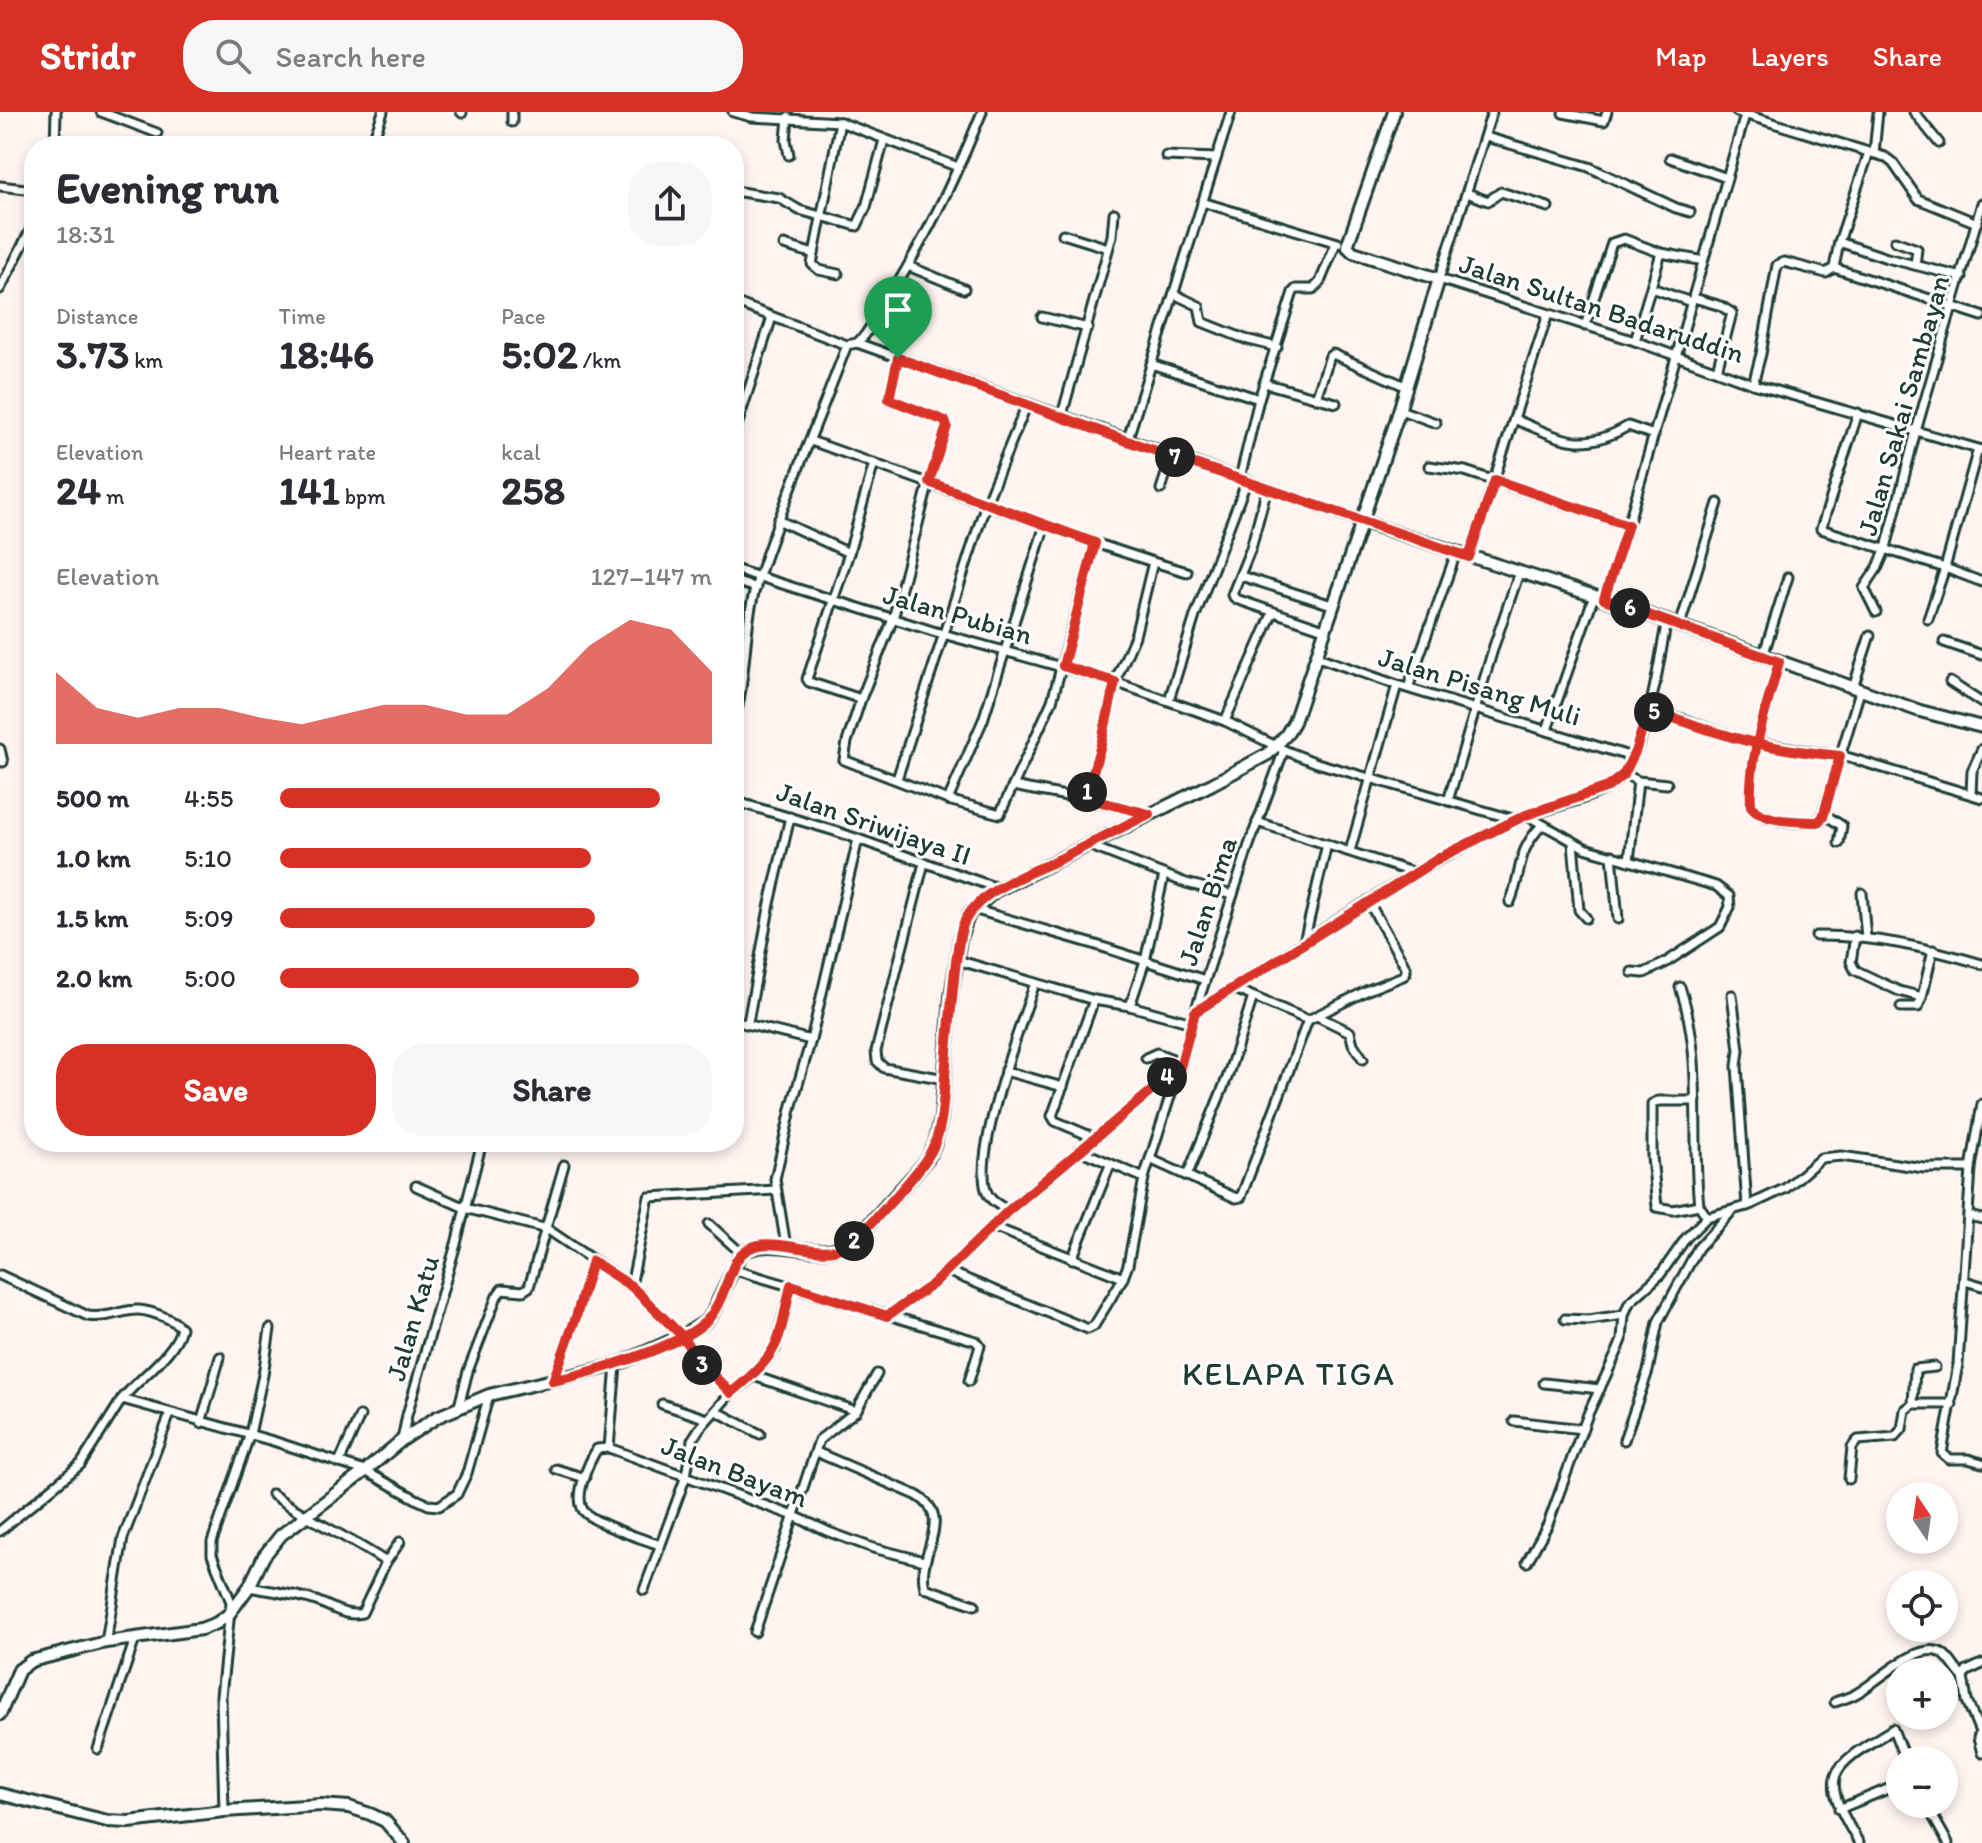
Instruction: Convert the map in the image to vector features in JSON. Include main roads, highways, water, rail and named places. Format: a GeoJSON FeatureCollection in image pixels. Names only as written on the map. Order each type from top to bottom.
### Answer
{"type":"FeatureCollection","features":[{"type":"Feature","properties":{"kind":"district","name":"KELAPA TIGA"},"geometry":{"type":"Point","coordinates":[1289,1374]}}]}
